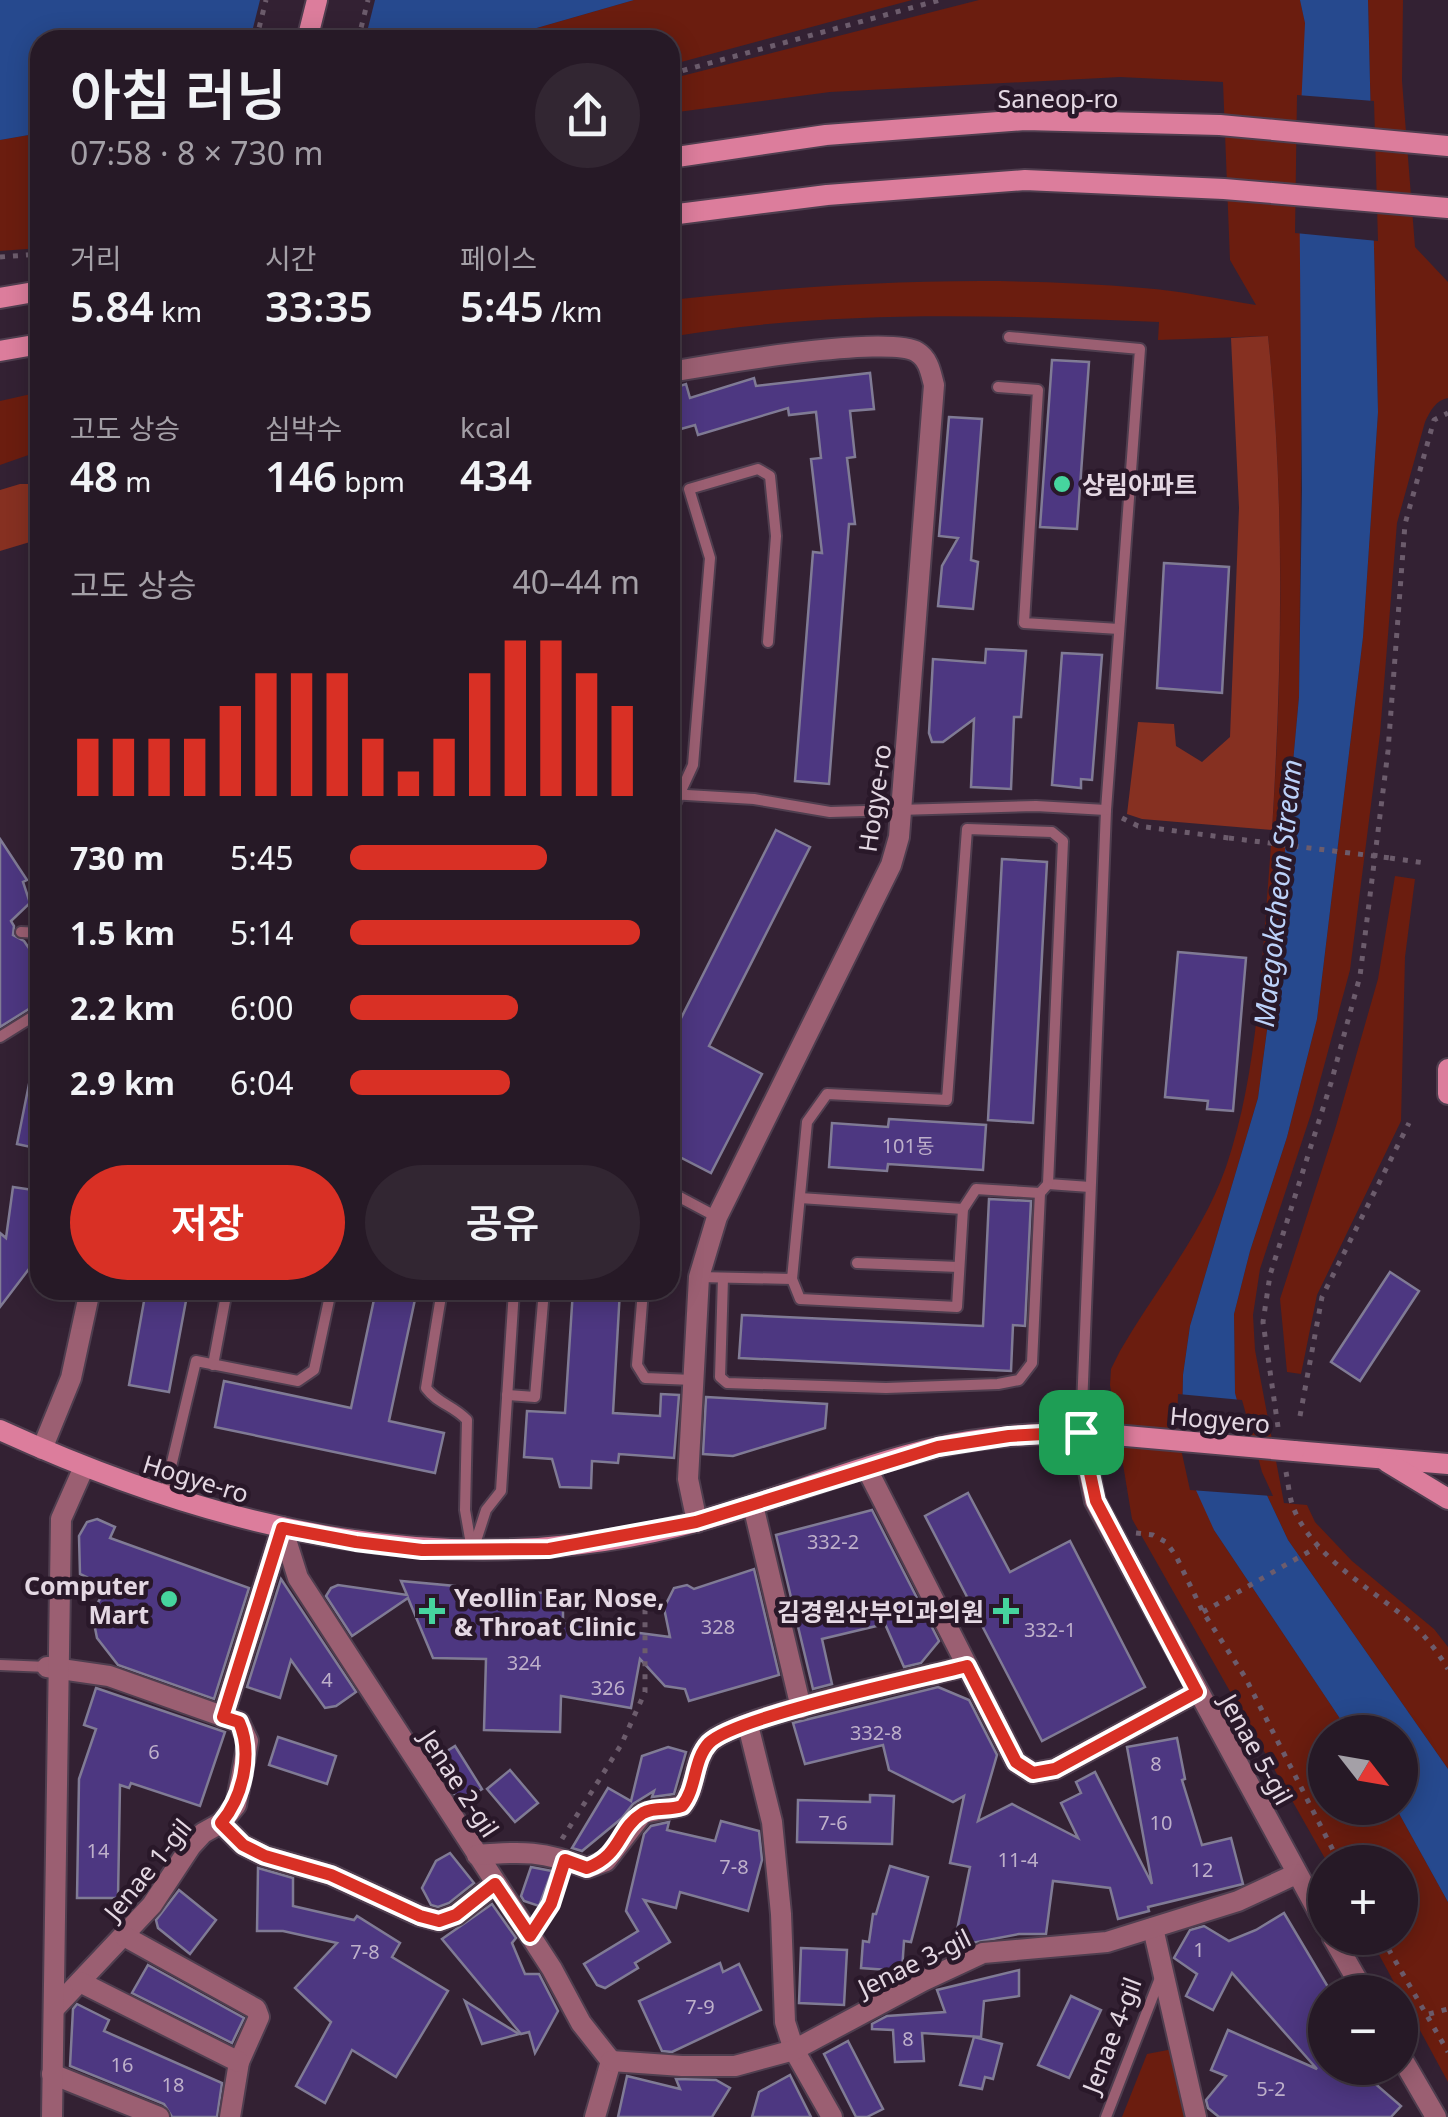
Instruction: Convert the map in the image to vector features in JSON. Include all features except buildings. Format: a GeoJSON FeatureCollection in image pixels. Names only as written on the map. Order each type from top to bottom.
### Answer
{"type":"FeatureCollection","features":[{"type":"Feature","properties":{"kind":"main road"},"geometry":{"type":"LineString","coordinates":[[310,30],[317,0]]}},
{"type":"Feature","properties":{"kind":"main road","name":"Saneop-ro"},"geometry":{"type":"LineString","coordinates":[[680,157],[826,135],[1025,120],[1220,126],[1438,145]]}},
{"type":"Feature","properties":{"kind":"main road"},"geometry":{"type":"LineString","coordinates":[[680,214],[827,196],[1025,180],[1224,189],[1448,208]]}},
{"type":"Feature","properties":{"kind":"main road"},"geometry":{"type":"LineString","coordinates":[[0,298],[30,293]]}},
{"type":"Feature","properties":{"kind":"main road"},"geometry":{"type":"LineString","coordinates":[[0,350],[30,346]]}},
{"type":"Feature","properties":{"kind":"main road"},"geometry":{"type":"LineString","coordinates":[[1448,1069],[1448,1094]]}},
{"type":"Feature","properties":{"kind":"main road","name":"Hogye-ro"},"geometry":{"type":"LineString","coordinates":[[0,1430],[164,1497],[282,1528],[422,1550],[549,1549],[696,1522],[938,1447],[1009,1436],[1081,1432]]}},
{"type":"Feature","properties":{"kind":"main road","name":"Hogyero"},"geometry":{"type":"LineString","coordinates":[[1081,1432],[1286,1448]]}},
{"type":"Feature","properties":{"kind":"main road"},"geometry":{"type":"LineString","coordinates":[[1286,1448],[1448,1464]]}},
{"type":"Feature","properties":{"kind":"main road"},"geometry":{"type":"LineString","coordinates":[[1381,1458],[1448,1499]]}},
{"type":"Feature","properties":{"kind":"street","name":"Hogye-ro"},"geometry":{"type":"LineString","coordinates":[[680,371],[812,351],[893,346],[917,351],[930,366],[934,386],[900,837],[891,864],[717,1217],[699,1277],[688,1479],[696,1522]]}},
{"type":"Feature","properties":{"kind":"street"},"geometry":{"type":"LineString","coordinates":[[42,1449],[71,1378],[88,1300]]}},
{"type":"Feature","properties":{"kind":"street","name":"Jenae 5-gil"},"geometry":{"type":"LineString","coordinates":[[1081,1432],[1096,1501],[1308,1895]]}},
{"type":"Feature","properties":{"kind":"street"},"geometry":{"type":"LineString","coordinates":[[52,2117],[54,1667],[62,1518],[84,1467]]}},
{"type":"Feature","properties":{"kind":"street"},"geometry":{"type":"LineString","coordinates":[[867,1470],[1016,1762],[1033,1773],[1055,1769],[1197,1692]]}},
{"type":"Feature","properties":{"kind":"street"},"geometry":{"type":"LineString","coordinates":[[753,1505],[801,1708]]}},
{"type":"Feature","properties":{"kind":"street"},"geometry":{"type":"LineString","coordinates":[[54,1667],[109,1676],[223,1717],[282,1528]]}},
{"type":"Feature","properties":{"kind":"street","name":"Jenae 2-gil"},"geometry":{"type":"LineString","coordinates":[[282,1528],[298,1578],[530,1936],[581,2023],[611,2061]]}},
{"type":"Feature","properties":{"kind":"street"},"geometry":{"type":"LineString","coordinates":[[477,1855],[527,1850],[587,1868],[606,1861],[643,1813],[682,1806],[690,1797],[702,1753],[710,1741],[801,1708],[967,1666]]}},
{"type":"Feature","properties":{"kind":"street","name":"Jenae 1-gil"},"geometry":{"type":"LineString","coordinates":[[54,2009],[124,1936],[174,1876],[191,1846],[203,1833],[221,1823],[236,1805],[248,1741],[239,1722],[223,1717]]}},
{"type":"Feature","properties":{"kind":"street"},"geometry":{"type":"LineString","coordinates":[[748,1725],[772,1822],[786,2022],[794,2050],[832,2117]]}},
{"type":"Feature","properties":{"kind":"street"},"geometry":{"type":"LineString","coordinates":[[221,1823],[243,1845],[265,1856],[331,1875],[439,1921],[456,1915],[495,1884]]}},
{"type":"Feature","properties":{"kind":"street","name":"Jenae 3-gil"},"geometry":{"type":"LineString","coordinates":[[611,2061],[735,2066],[794,2050],[982,1953],[1106,1942],[1238,1901],[1296,1874]]}},
{"type":"Feature","properties":{"kind":"street","name":"Jenae 4-gil"},"geometry":{"type":"LineString","coordinates":[[1153,1928],[1196,2117]]}},
{"type":"Feature","properties":{"kind":"street"},"geometry":{"type":"LineString","coordinates":[[124,1936],[256,2009],[260,2017],[239,2062],[230,2117]]}},
{"type":"Feature","properties":{"kind":"street"},"geometry":{"type":"LineString","coordinates":[[80,1982],[239,2062]]}},
{"type":"Feature","properties":{"kind":"street"},"geometry":{"type":"LineString","coordinates":[[595,2117],[611,2061]]}},
{"type":"Feature","properties":{"kind":"street"},"geometry":{"type":"LineString","coordinates":[[52,2074],[158,2117]]}},
{"type":"Feature","properties":{"kind":"street"},"geometry":{"type":"LineString","coordinates":[[1418,2085],[1436,2117]]}},
{"type":"Feature","properties":{"kind":"lane"},"geometry":{"type":"LineString","coordinates":[[1009,337],[1140,349],[1106,810],[1081,1432]]}},
{"type":"Feature","properties":{"kind":"lane"},"geometry":{"type":"LineString","coordinates":[[998,387],[1038,390],[1024,624],[1119,630]]}},
{"type":"Feature","properties":{"kind":"lane"},"geometry":{"type":"LineString","coordinates":[[680,786],[693,765],[710,558],[689,488],[758,469],[770,476],[776,536],[768,642]]}},
{"type":"Feature","properties":{"kind":"lane"},"geometry":{"type":"LineString","coordinates":[[680,794],[754,798],[830,812],[1036,806],[1106,810]]}},
{"type":"Feature","properties":{"kind":"lane"},"geometry":{"type":"LineString","coordinates":[[722,1278],[720,1377],[727,1383],[886,1388],[998,1384],[1019,1380],[1032,1363],[1044,1189],[1062,842],[1052,832],[967,829],[947,1100],[827,1094],[808,1122],[792,1279],[800,1299],[957,1307],[963,1209],[976,1189],[1044,1189],[1090,1187]]}},
{"type":"Feature","properties":{"kind":"lane"},"geometry":{"type":"LineString","coordinates":[[21,932],[30,932]]}},
{"type":"Feature","properties":{"kind":"lane"},"geometry":{"type":"LineString","coordinates":[[0,1036],[30,1018]]}},
{"type":"Feature","properties":{"kind":"lane"},"geometry":{"type":"LineString","coordinates":[[680,1197],[717,1217]]}},
{"type":"Feature","properties":{"kind":"lane"},"geometry":{"type":"LineString","coordinates":[[800,1198],[963,1209]]}},
{"type":"Feature","properties":{"kind":"lane"},"geometry":{"type":"LineString","coordinates":[[858,1263],[959,1267]]}},
{"type":"Feature","properties":{"kind":"lane"},"geometry":{"type":"LineString","coordinates":[[699,1277],[792,1279]]}},
{"type":"Feature","properties":{"kind":"lane"},"geometry":{"type":"LineString","coordinates":[[213,1365],[225,1300]]}},
{"type":"Feature","properties":{"kind":"lane"},"geometry":{"type":"LineString","coordinates":[[164,1497],[196,1361],[298,1381],[314,1370],[330,1300]]}},
{"type":"Feature","properties":{"kind":"lane"},"geometry":{"type":"LineString","coordinates":[[440,1300],[426,1388],[436,1402],[455,1407],[467,1420],[465,1510],[472,1550]]}},
{"type":"Feature","properties":{"kind":"lane"},"geometry":{"type":"LineString","coordinates":[[472,1550],[486,1510],[502,1491],[513,1300]]}},
{"type":"Feature","properties":{"kind":"lane"},"geometry":{"type":"LineString","coordinates":[[508,1395],[535,1398],[543,1300]]}},
{"type":"Feature","properties":{"kind":"lane"},"geometry":{"type":"LineString","coordinates":[[642,1300],[637,1365],[645,1378],[694,1380]]}},
{"type":"Feature","properties":{"kind":"lane"},"geometry":{"type":"LineString","coordinates":[[0,1665],[54,1667]]}},
{"type":"Feature","properties":{"kind":"lane"},"geometry":{"type":"LineString","coordinates":[[530,1936],[551,1904],[559,1857]]}},
{"type":"Feature","properties":{"kind":"lane","name":"Jenae 4-gil"},"geometry":{"type":"LineString","coordinates":[[1106,2117],[1163,1972]]}},
{"type":"Feature","properties":{"kind":"path"},"geometry":{"type":"LineString","coordinates":[[258,30],[266,0]]}},
{"type":"Feature","properties":{"kind":"path"},"geometry":{"type":"LineString","coordinates":[[360,30],[368,0]]}},
{"type":"Feature","properties":{"kind":"path"},"geometry":{"type":"LineString","coordinates":[[680,71],[940,0]]}},
{"type":"Feature","properties":{"kind":"path"},"geometry":{"type":"LineString","coordinates":[[0,258],[30,255]]}},
{"type":"Feature","properties":{"kind":"path"},"geometry":{"type":"LineString","coordinates":[[1448,413],[1434,420],[1405,524],[1388,751],[1360,976],[1270,1276],[1262,1322],[1286,1448],[1292,1506],[1318,1546],[1350,1577],[1404,1616],[1432,1643],[1448,1668]]}},
{"type":"Feature","properties":{"kind":"path"},"geometry":{"type":"LineString","coordinates":[[1106,810],[1138,826],[1425,863]]}},
{"type":"Feature","properties":{"kind":"path"},"geometry":{"type":"LineString","coordinates":[[1300,1416],[1322,1298],[1409,1123]]}},
{"type":"Feature","properties":{"kind":"path"},"geometry":{"type":"LineString","coordinates":[[1129,1532],[1153,1535],[1166,1542],[1176,1556],[1203,1612],[1245,1677],[1330,1845]]}},
{"type":"Feature","properties":{"kind":"path"},"geometry":{"type":"LineString","coordinates":[[1203,1612],[1318,1546]]}},
{"type":"Feature","properties":{"kind":"path"},"geometry":{"type":"LineString","coordinates":[[559,1857],[645,1692],[645,1601]]}},
{"type":"Feature","properties":{"kind":"path"},"geometry":{"type":"LineString","coordinates":[[1393,1955],[1448,2052]]}},
{"type":"Feature","properties":{"kind":"path"},"geometry":{"type":"LineString","coordinates":[[1429,2014],[1448,2009]]}},
{"type":"Feature","properties":{"kind":"shaded area"},"geometry":{"type":"Polygon","coordinates":[[[634,0],[912,0],[680,62],[680,30],[530,30],[634,0]]]}},
{"type":"Feature","properties":{"kind":"shaded area"},"geometry":{"type":"Polygon","coordinates":[[[979,0],[1300,0],[1305,22],[1299,697],[1272,993],[1258,1098],[1190,1326],[1183,1375],[1182,1431],[1214,1530],[1338,1715],[1308,1715],[1308,1825],[1405,1825],[1416,1845],[1317,1845],[1132,1519],[1110,1385],[1111,1369],[1120,1351],[1216,1192],[1236,1135],[1250,1068],[1267,898],[1279,687],[1278,476],[1268,336],[1158,340],[1159,322],[914,316],[792,322],[680,336],[680,299],[847,285],[966,281],[1084,284],[1171,291],[1256,305],[1230,260],[1223,82],[1120,77],[830,92],[680,112],[680,76],[979,0]]]}},
{"type":"Feature","properties":{"kind":"shaded area"},"geometry":{"type":"Polygon","coordinates":[[[1368,0],[1403,0],[1402,81],[1415,247],[1448,282],[1448,398],[1431,410],[1425,422],[1397,523],[1380,734],[1350,970],[1311,1114],[1260,1269],[1253,1315],[1255,1350],[1284,1503],[1307,1505],[1315,1522],[1352,1561],[1434,1629],[1448,1647],[1448,1769],[1418,1726],[1418,1715],[1410,1715],[1288,1540],[1257,1474],[1235,1394],[1234,1314],[1287,1137],[1317,1019],[1363,637],[1378,412],[1368,0]]]}},
{"type":"Feature","properties":{"kind":"shaded area"},"geometry":{"type":"Polygon","coordinates":[[[30,135],[30,249],[0,251],[0,140],[30,135]]]}},
{"type":"Feature","properties":{"kind":"shaded area"},"geometry":{"type":"Polygon","coordinates":[[[1268,336],[1277,459],[1280,583],[1272,830],[1142,819],[1127,814],[1138,722],[1174,724],[1176,746],[1202,762],[1230,737],[1239,508],[1231,338],[1268,336]]]}},
{"type":"Feature","properties":{"kind":"shaded area"},"geometry":{"type":"Polygon","coordinates":[[[30,394],[30,454],[0,465],[0,401],[30,394]]]}},
{"type":"Feature","properties":{"kind":"shaded area"},"geometry":{"type":"Polygon","coordinates":[[[30,484],[30,542],[0,551],[0,490],[30,484]]]}},
{"type":"Feature","properties":{"kind":"shaded area"},"geometry":{"type":"Polygon","coordinates":[[[1395,876],[1415,879],[1405,957],[1401,1121],[1317,1295],[1301,1374],[1287,1372],[1280,1299],[1378,979],[1395,876]]]}},
{"type":"Feature","properties":{"kind":"shaded area"},"geometry":{"type":"Polygon","coordinates":[[[1418,1848],[1448,1902],[1448,2082],[1418,2027],[1418,1975],[1390,1975],[1379,1955],[1418,1955],[1418,1848]]]}},
{"type":"Feature","properties":{"kind":"shaded area"},"geometry":{"type":"Polygon","coordinates":[[[1173,2049],[1185,2117],[1122,2117],[1147,2054],[1173,2049]]]}},
{"type":"Feature","properties":{"kind":"water"},"geometry":{"type":"Polygon","coordinates":[[[0,0],[634,0],[530,30],[30,30],[30,135],[0,140],[0,0]]]}},
{"type":"Feature","properties":{"kind":"water"},"geometry":{"type":"Polygon","coordinates":[[[1300,0],[1368,0],[1378,412],[1363,637],[1317,1019],[1287,1137],[1234,1314],[1235,1393],[1257,1474],[1288,1540],[1410,1715],[1338,1715],[1214,1530],[1190,1477],[1182,1431],[1183,1375],[1190,1326],[1258,1098],[1272,993],[1299,697],[1302,490],[1299,151],[1305,23],[1300,0]]]}},
{"type":"Feature","properties":{"kind":"water"},"geometry":{"type":"Polygon","coordinates":[[[1418,1726],[1448,1769],[1448,1902],[1405,1825],[1418,1825],[1418,1726]]]}},
{"type":"Feature","properties":{"kind":"pier"},"geometry":{"type":"Polygon","coordinates":[[[260,0],[375,0],[368,30],[252,30],[260,0]]]}},
{"type":"Feature","properties":{"kind":"pier"},"geometry":{"type":"Polygon","coordinates":[[[1297,95],[1374,101],[1378,241],[1295,233],[1297,95]]]}},
{"type":"Feature","properties":{"kind":"pier"},"geometry":{"type":"Polygon","coordinates":[[[1178,1394],[1242,1400],[1262,1472],[1273,1496],[1190,1490],[1177,1431],[1178,1394]]]}},
{"type":"Feature","properties":{"kind":"place","name":"상림아파트"},"geometry":{"type":"Point","coordinates":[1062,484]}},
{"type":"Feature","properties":{"kind":"place","name":"Computer Mart"},"geometry":{"type":"Point","coordinates":[169,1599]}},
{"type":"Feature","properties":{"kind":"place","name":"Yeollin Ear, Nose, & Throat Clinic"},"geometry":{"type":"Point","coordinates":[432,1611]}},
{"type":"Feature","properties":{"kind":"place","name":"김경원산부인과의원"},"geometry":{"type":"Point","coordinates":[1006,1611]}},
{"type":"Feature","properties":{"kind":"route"},"geometry":{"type":"LineString","coordinates":[[1081,1432],[1096,1501],[1197,1692],[1055,1769],[1033,1773],[1016,1762],[967,1666],[801,1708],[726,1732],[710,1741],[702,1753],[690,1797],[674,1809],[658,1808],[643,1813],[606,1861],[587,1868],[565,1860],[551,1904],[530,1936],[495,1884],[456,1915],[439,1921],[331,1875],[265,1856],[243,1845],[221,1823],[236,1805],[248,1741],[239,1722],[223,1717],[282,1528],[422,1550],[549,1549],[696,1522],[938,1447],[1009,1436],[1081,1432]]}},
{"type":"Feature","properties":{"kind":"water label","name":"Maegokcheon Stream"},"geometry":{"type":"Point","coordinates":[1277,893]}}]}
